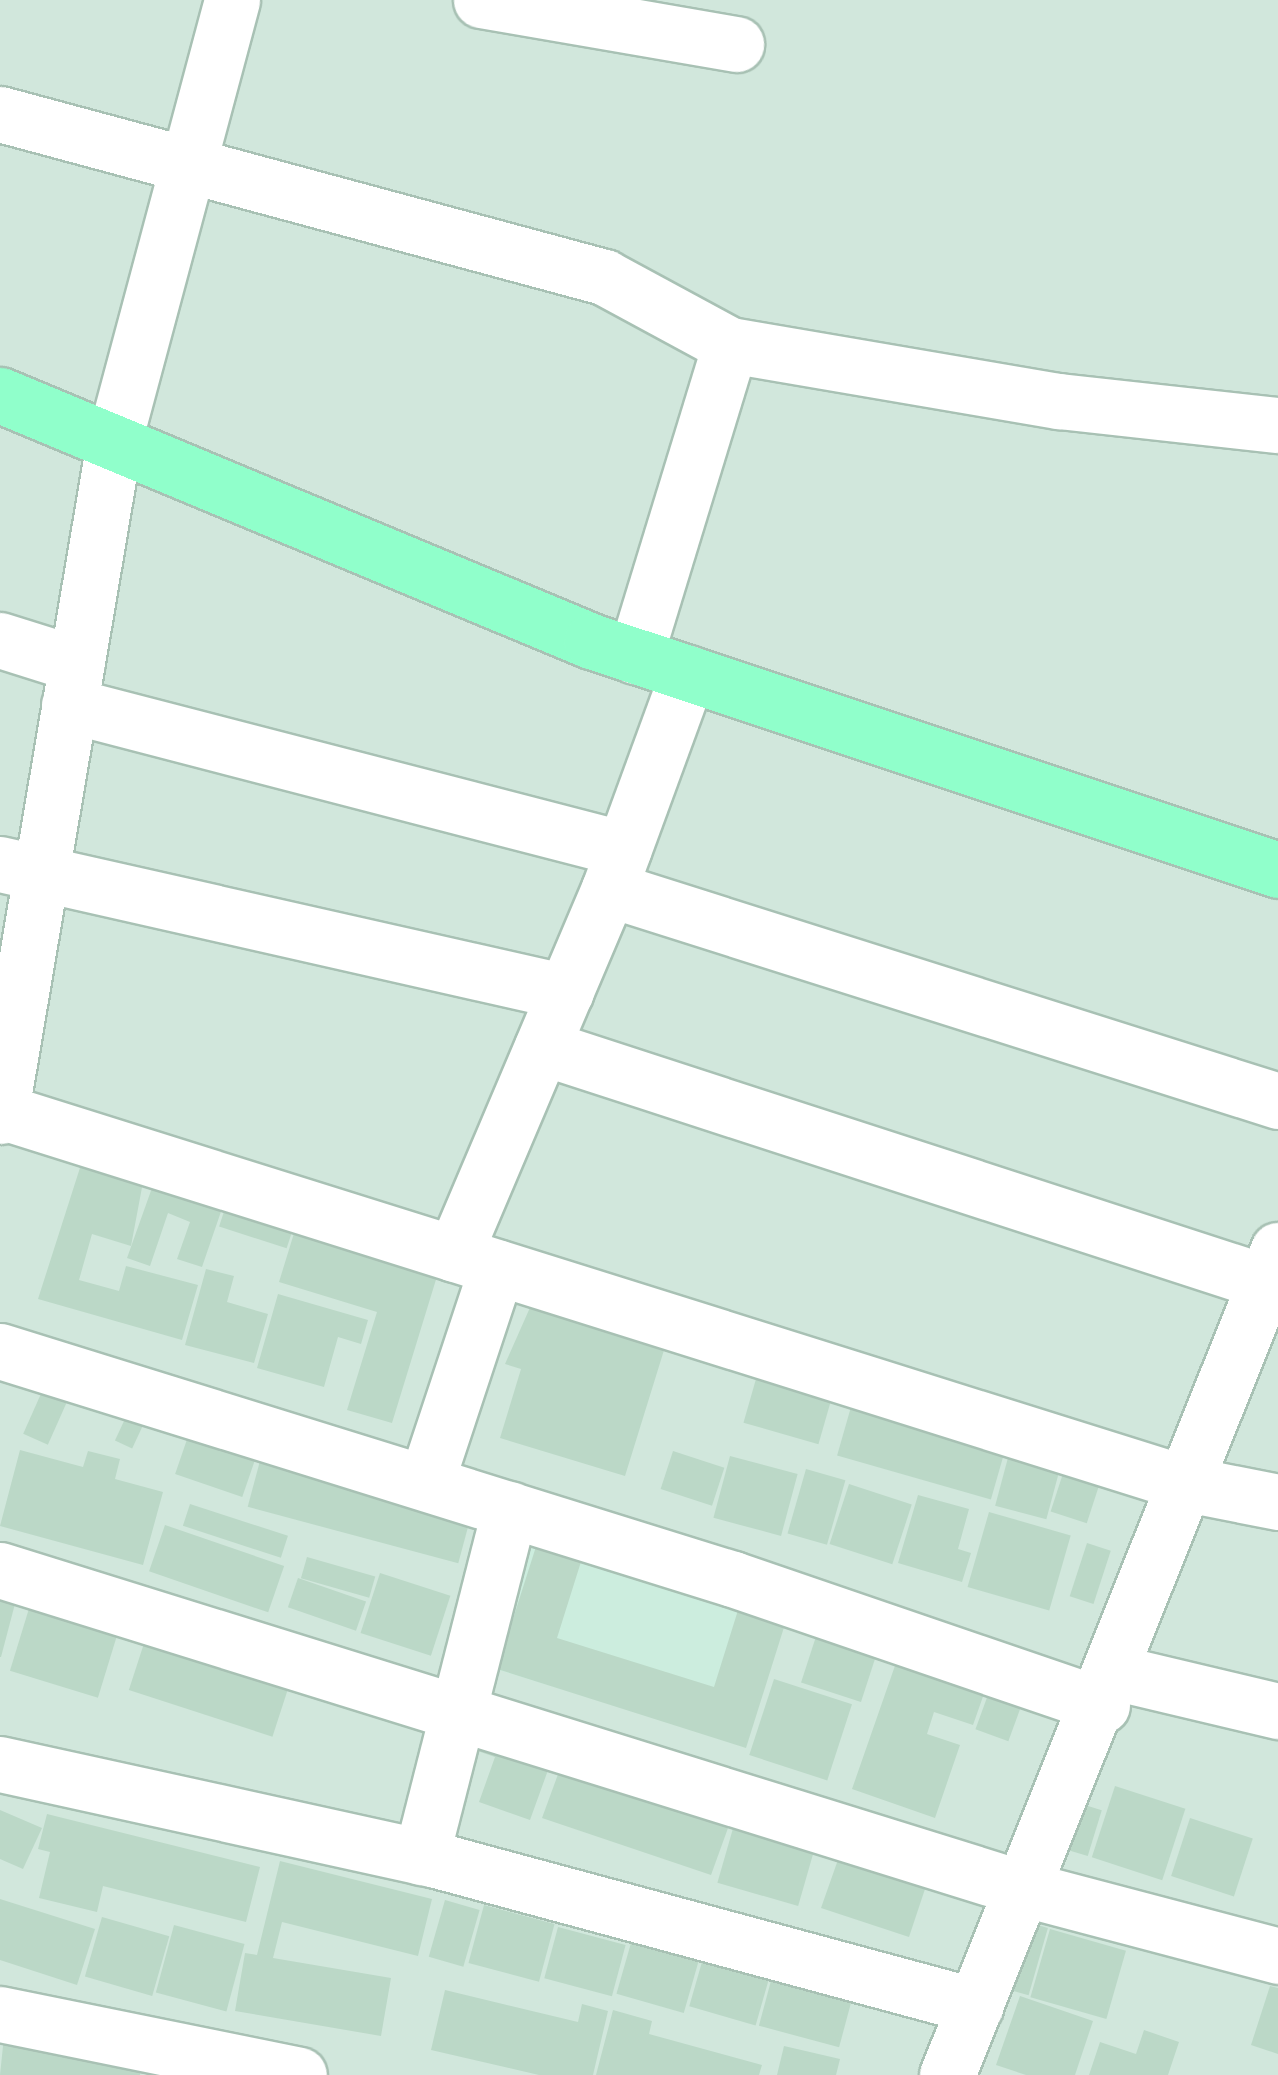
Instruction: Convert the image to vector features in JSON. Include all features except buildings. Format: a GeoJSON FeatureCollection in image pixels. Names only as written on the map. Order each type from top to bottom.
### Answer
{"type":"FeatureCollection","features":[{"type":"Feature","properties":{"kind":"main road"},"geometry":{"type":"LineString","coordinates":[[0,395],[115,437],[635,656],[1278,870]]}},
{"type":"Feature","properties":{"kind":"street"},"geometry":{"type":"LineString","coordinates":[[232,0],[115,437],[73,685],[20,870],[0,1112],[1187,1484],[1278,1502]]}},
{"type":"Feature","properties":{"kind":"street"},"geometry":{"type":"LineString","coordinates":[[481,0],[736,44]]}},
{"type":"Feature","properties":{"kind":"street"},"geometry":{"type":"LineString","coordinates":[[0,114],[604,277],[730,346],[1059,401],[1278,425]]}},
{"type":"Feature","properties":{"kind":"street"},"geometry":{"type":"LineString","coordinates":[[635,656],[730,346]]}},
{"type":"Feature","properties":{"kind":"street"},"geometry":{"type":"LineString","coordinates":[[0,640],[73,685],[617,869],[1278,1102]]}},
{"type":"Feature","properties":{"kind":"street"},"geometry":{"type":"LineString","coordinates":[[426,1482],[476,1261],[542,1047],[617,869],[688,673]]}},
{"type":"Feature","properties":{"kind":"street"},"geometry":{"type":"LineString","coordinates":[[20,870],[566,992]]}},
{"type":"Feature","properties":{"kind":"street"},"geometry":{"type":"LineString","coordinates":[[542,1047],[1272,1266],[1108,1688],[947,2075]]}},
{"type":"Feature","properties":{"kind":"street"},"geometry":{"type":"LineString","coordinates":[[0,1351],[1108,1688],[1278,1711]]}},
{"type":"Feature","properties":{"kind":"street"},"geometry":{"type":"LineString","coordinates":[[421,1857],[510,1509]]}},
{"type":"Feature","properties":{"kind":"street"},"geometry":{"type":"LineString","coordinates":[[0,1570],[456,1709],[1025,1890],[1278,1956]]}},
{"type":"Feature","properties":{"kind":"street"},"geometry":{"type":"LineString","coordinates":[[0,1764],[421,1857],[976,2006]]}},
{"type":"Feature","properties":{"kind":"street"},"geometry":{"type":"LineString","coordinates":[[0,2014],[299,2075]]}},
{"type":"Feature","properties":{"kind":"shaded area"},"geometry":{"type":"Polygon","coordinates":[[[0,0],[1278,0],[1278,2075],[0,2075],[0,0]]]}},
{"type":"Feature","properties":{"kind":"shaded area"},"geometry":{"type":"Polygon","coordinates":[[[537,1529],[788,1606],[745,1745],[494,1669],[537,1529]]]}}]}
